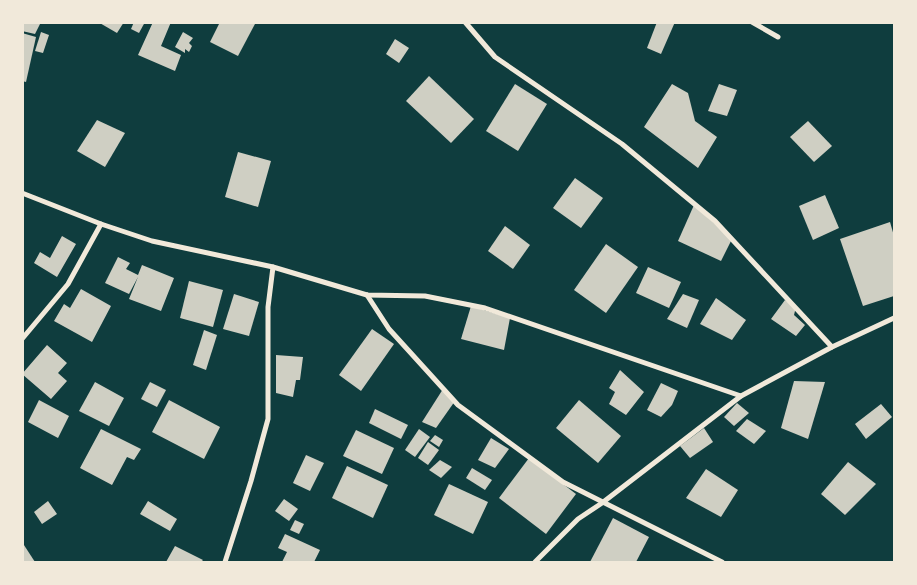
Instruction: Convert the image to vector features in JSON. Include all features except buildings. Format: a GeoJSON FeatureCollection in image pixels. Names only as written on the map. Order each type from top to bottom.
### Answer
{"type":"FeatureCollection","features":[{"type":"Feature","properties":{"kind":"street"},"geometry":{"type":"LineString","coordinates":[[465,22],[495,57],[622,144],[715,221],[832,347]]}},
{"type":"Feature","properties":{"kind":"street"},"geometry":{"type":"LineString","coordinates":[[752,22],[778,37]]}},
{"type":"Feature","properties":{"kind":"street"},"geometry":{"type":"LineString","coordinates":[[22,193],[101,224],[152,241],[273,267],[367,295],[426,296],[485,308],[740,396]]}},
{"type":"Feature","properties":{"kind":"street"},"geometry":{"type":"LineString","coordinates":[[22,339],[68,284],[101,224]]}},
{"type":"Feature","properties":{"kind":"street"},"geometry":{"type":"LineString","coordinates":[[225,562],[252,481],[268,419],[268,307],[273,267]]}},
{"type":"Feature","properties":{"kind":"street"},"geometry":{"type":"LineString","coordinates":[[367,295],[389,329],[458,405],[563,482],[722,562]]}},
{"type":"Feature","properties":{"kind":"street"},"geometry":{"type":"LineString","coordinates":[[535,562],[578,519],[602,503],[740,396],[832,347],[894,318]]}}]}
